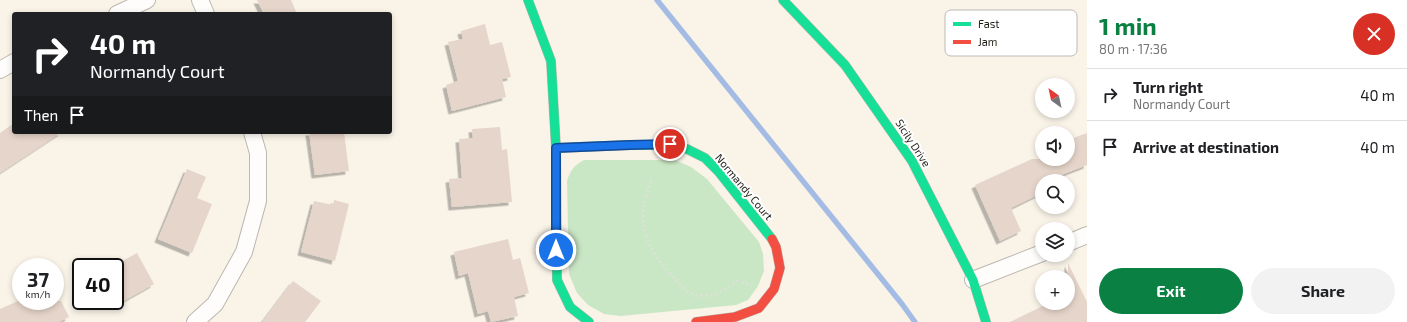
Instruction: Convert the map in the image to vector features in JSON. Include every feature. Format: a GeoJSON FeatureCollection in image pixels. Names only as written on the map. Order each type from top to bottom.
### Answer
{"type":"FeatureCollection","features":[{"type":"Feature","properties":{"kind":"street"},"geometry":{"type":"LineString","coordinates":[[121,12],[147,0]]}},
{"type":"Feature","properties":{"kind":"street"},"geometry":{"type":"LineString","coordinates":[[200,0],[205,12]]}},
{"type":"Feature","properties":{"kind":"street"},"geometry":{"type":"LineString","coordinates":[[528,0],[551,61],[556,148],[557,280],[570,307],[589,322]]}},
{"type":"Feature","properties":{"kind":"street","name":"Sicily Drive"},"geometry":{"type":"LineString","coordinates":[[783,0],[845,65],[912,161],[973,280],[986,322]]}},
{"type":"Feature","properties":{"kind":"street"},"geometry":{"type":"LineString","coordinates":[[0,70],[12,63]]}},
{"type":"Feature","properties":{"kind":"street"},"geometry":{"type":"LineString","coordinates":[[195,322],[215,304],[244,252],[258,202],[258,153],[253,134]]}},
{"type":"Feature","properties":{"kind":"street","name":"Normandy Court"},"geometry":{"type":"LineString","coordinates":[[556,148],[670,144],[687,149],[705,158],[718,171],[765,230],[776,247],[780,268],[774,289],[759,308],[735,317],[696,322]]}},
{"type":"Feature","properties":{"kind":"street"},"geometry":{"type":"LineString","coordinates":[[1075,240],[1087,235]]}},
{"type":"Feature","properties":{"kind":"street"},"geometry":{"type":"LineString","coordinates":[[973,280],[1035,256]]}},
{"type":"Feature","properties":{"kind":"path"},"geometry":{"type":"LineString","coordinates":[[651,181],[642,206],[644,227],[648,245],[657,258],[681,285],[690,293],[700,296],[710,296],[720,293],[737,281],[749,284],[767,298]]}},
{"type":"Feature","properties":{"kind":"green space"},"geometry":{"type":"Polygon","coordinates":[[[584,160],[675,160],[691,167],[707,179],[759,242],[763,254],[764,271],[758,286],[748,300],[736,305],[621,316],[604,314],[588,305],[577,293],[569,274],[567,181],[573,169],[584,160]]]}},
{"type":"Feature","properties":{"kind":"building"},"geometry":{"type":"Polygon","coordinates":[[[257,0],[291,0],[296,12],[263,12],[257,0]]]}},
{"type":"Feature","properties":{"kind":"building"},"geometry":{"type":"Polygon","coordinates":[[[485,24],[490,45],[502,42],[511,77],[502,79],[506,97],[452,111],[446,85],[458,81],[448,42],[463,39],[461,31],[485,24]]]}},
{"type":"Feature","properties":{"kind":"building"},"geometry":{"type":"Polygon","coordinates":[[[12,124],[12,134],[59,134],[0,173],[0,133],[12,124]]]}},
{"type":"Feature","properties":{"kind":"building"},"geometry":{"type":"Polygon","coordinates":[[[500,127],[502,150],[507,149],[512,202],[452,207],[449,179],[462,178],[459,139],[473,138],[472,129],[500,127]]]}},
{"type":"Feature","properties":{"kind":"building"},"geometry":{"type":"Polygon","coordinates":[[[1087,133],[1087,165],[1064,174],[1035,174],[1035,196],[1011,208],[1021,231],[1000,241],[975,185],[1032,159],[1035,159],[1035,166],[1075,166],[1075,137],[1087,133]]]}},
{"type":"Feature","properties":{"kind":"building"},"geometry":{"type":"Polygon","coordinates":[[[309,134],[344,134],[349,171],[315,175],[309,134]]]}},
{"type":"Feature","properties":{"kind":"building"},"geometry":{"type":"Polygon","coordinates":[[[187,169],[206,177],[197,198],[212,204],[192,253],[158,239],[187,169]]]}},
{"type":"Feature","properties":{"kind":"building"},"geometry":{"type":"Polygon","coordinates":[[[334,200],[349,204],[335,261],[301,252],[314,201],[333,205],[334,200]]]}},
{"type":"Feature","properties":{"kind":"building"},"geometry":{"type":"Polygon","coordinates":[[[508,239],[513,260],[520,258],[529,293],[514,297],[518,316],[491,322],[488,311],[478,314],[468,273],[459,276],[454,252],[508,239]]]}},
{"type":"Feature","properties":{"kind":"building"},"geometry":{"type":"Polygon","coordinates":[[[137,253],[154,284],[124,301],[124,260],[137,253]]]}},
{"type":"Feature","properties":{"kind":"building"},"geometry":{"type":"Polygon","coordinates":[[[1068,263],[1071,270],[1068,270],[1068,263]]]}},
{"type":"Feature","properties":{"kind":"building"},"geometry":{"type":"Polygon","coordinates":[[[1075,277],[1087,302],[1087,322],[1010,322],[1035,310],[1075,310],[1075,277]]]}},
{"type":"Feature","properties":{"kind":"building"},"geometry":{"type":"Polygon","coordinates":[[[293,281],[321,301],[305,322],[262,322],[293,281]]]}},
{"type":"Feature","properties":{"kind":"building"},"geometry":{"type":"Polygon","coordinates":[[[12,304],[12,310],[64,310],[64,307],[69,317],[59,322],[0,322],[0,309],[12,304]]]}},
{"type":"Feature","properties":{"kind":"waterway"},"geometry":{"type":"LineString","coordinates":[[657,0],[915,322]]}},
{"type":"Feature","properties":{"kind":"traffic: fast"},"geometry":{"type":"LineString","coordinates":[[528,0],[551,61],[556,148],[557,280],[570,307],[589,322]]}},
{"type":"Feature","properties":{"kind":"traffic: fast"},"geometry":{"type":"LineString","coordinates":[[783,0],[845,65],[912,161],[973,280],[986,322]]}},
{"type":"Feature","properties":{"kind":"traffic: fast"},"geometry":{"type":"LineString","coordinates":[[556,148],[670,145],[687,149],[705,158],[718,171],[772,239]]}},
{"type":"Feature","properties":{"kind":"traffic: jam"},"geometry":{"type":"LineString","coordinates":[[696,322],[735,317],[759,308],[774,289],[780,268],[776,247],[772,239]]}},
{"type":"Feature","properties":{"kind":"route"},"geometry":{"type":"LineString","coordinates":[[556,250],[556,148],[670,144]]}}]}
